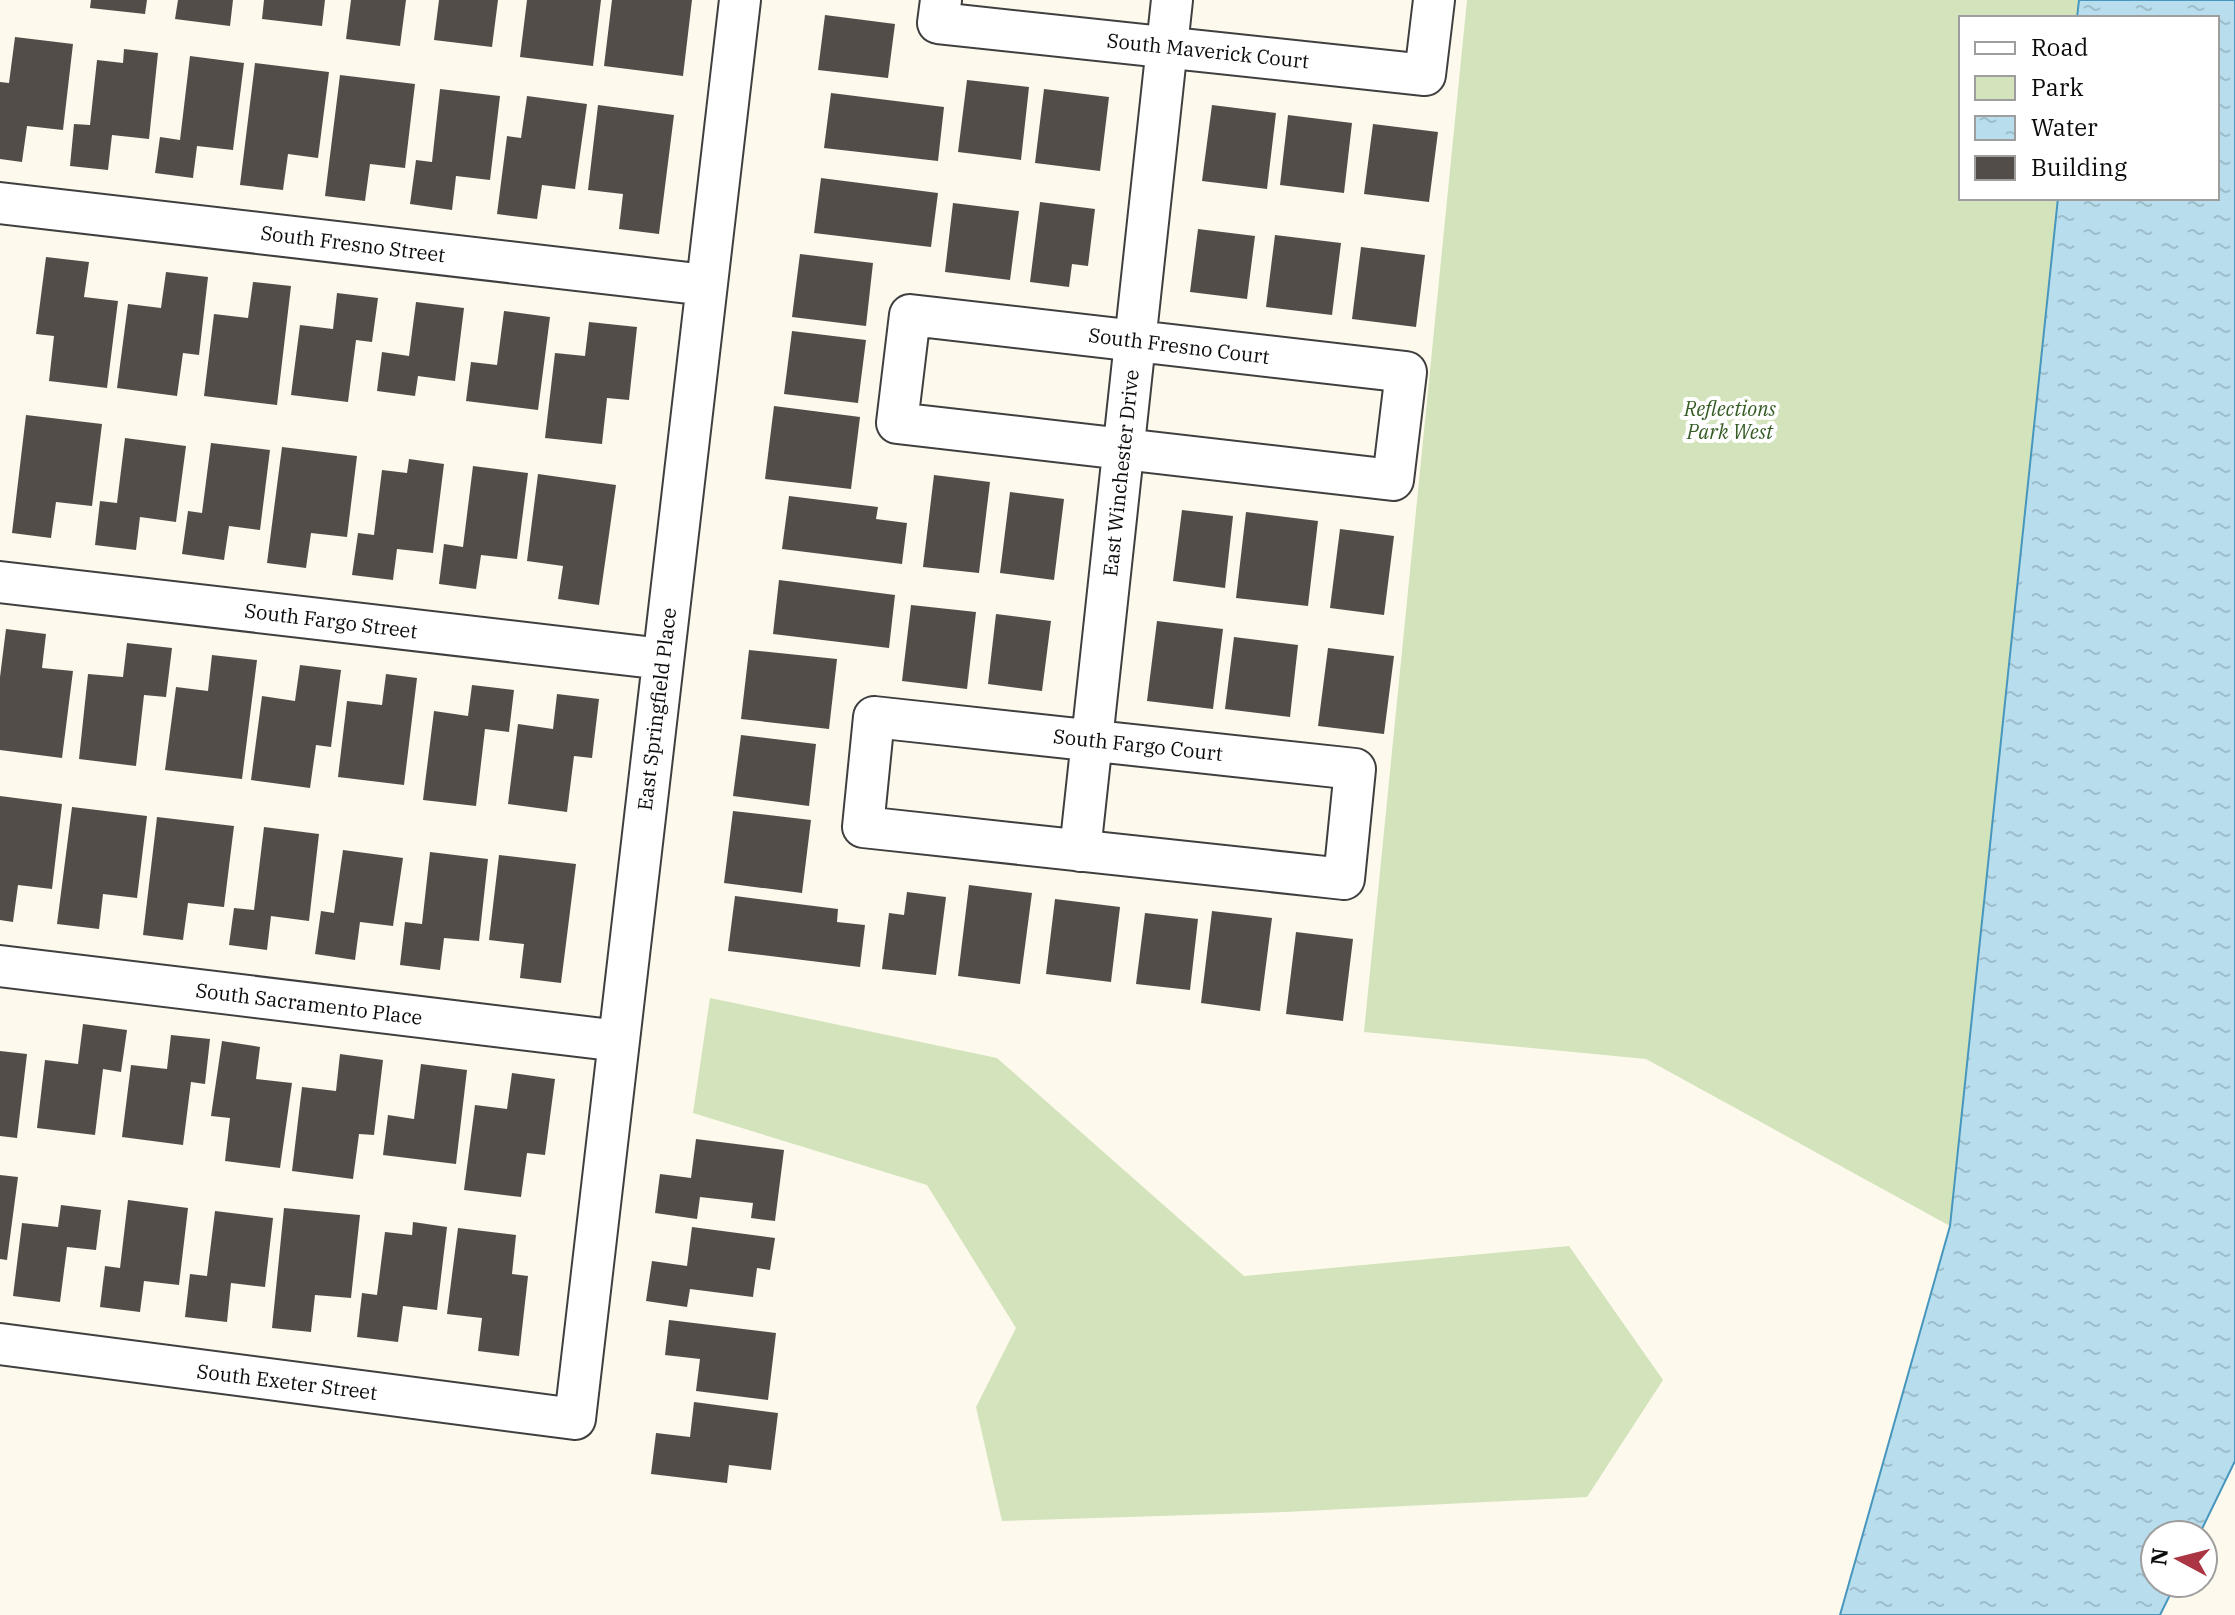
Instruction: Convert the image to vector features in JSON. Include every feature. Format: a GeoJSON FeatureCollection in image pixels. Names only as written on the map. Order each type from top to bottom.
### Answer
{"type":"FeatureCollection","features":[{"type":"Feature","properties":{"kind":"street","name":"East Springfield Place"},"geometry":{"type":"LineString","coordinates":[[575,1419],[740,0]]}},
{"type":"Feature","properties":{"kind":"street","name":"South Maverick Court"},"geometry":{"type":"LineString","coordinates":[[941,0],[938,23],[1425,75],[1434,0]]}},
{"type":"Feature","properties":{"kind":"street","name":"East Winchester Drive"},"geometry":{"type":"LineString","coordinates":[[1080,851],[1172,0]]}},
{"type":"Feature","properties":{"kind":"street","name":"South Fresno Street"},"geometry":{"type":"LineString","coordinates":[[0,203],[706,285]]}},
{"type":"Feature","properties":{"kind":"street","name":"South Fresno Court"},"geometry":{"type":"LineString","coordinates":[[910,315],[1406,372],[1393,480],[1124,449],[897,423],[910,315]]}},
{"type":"Feature","properties":{"kind":"street","name":"South Fargo Street"},"geometry":{"type":"LineString","coordinates":[[0,582],[663,659]]}},
{"type":"Feature","properties":{"kind":"street","name":"South Fargo Court"},"geometry":{"type":"LineString","coordinates":[[874,717],[1355,769],[1344,879],[1080,851],[863,827],[874,717]]}},
{"type":"Feature","properties":{"kind":"street","name":"South Sacramento Place"},"geometry":{"type":"LineString","coordinates":[[0,966],[619,1041]]}},
{"type":"Feature","properties":{"kind":"street","name":"South Exeter Street"},"geometry":{"type":"LineString","coordinates":[[0,1344],[575,1419]]}},
{"type":"Feature","properties":{"kind":"green space","name":"Reflections Park West"},"geometry":{"type":"Polygon","coordinates":[[[1467,0],[2079,0],[2077,16],[1959,16],[1959,200],[2058,200],[1950,1226],[1646,1059],[1364,1032],[1467,0]]]}},
{"type":"Feature","properties":{"kind":"green space"},"geometry":{"type":"Polygon","coordinates":[[[710,998],[997,1058],[1244,1276],[1569,1246],[1663,1380],[1587,1497],[1285,1512],[1002,1521],[976,1407],[1016,1328],[927,1185],[693,1113],[710,998]]]}},
{"type":"Feature","properties":{"kind":"water"},"geometry":{"type":"Polygon","coordinates":[[[2079,0],[2235,0],[2235,1461],[2207,1519],[2139,1519],[2139,1599],[2168,1599],[2160,1615],[1840,1615],[1950,1226],[2058,200],[2219,200],[2219,16],[2077,16],[2079,0]]]}},
{"type":"Feature","properties":{"kind":"building"},"geometry":{"type":"Polygon","coordinates":[[[91,0],[147,0],[145,14],[90,8],[91,0]]]}},
{"type":"Feature","properties":{"kind":"building"},"geometry":{"type":"Polygon","coordinates":[[[178,0],[233,0],[230,26],[175,19],[178,0]]]}},
{"type":"Feature","properties":{"kind":"building"},"geometry":{"type":"Polygon","coordinates":[[[264,0],[325,0],[322,26],[262,19],[264,0]]]}},
{"type":"Feature","properties":{"kind":"building"},"geometry":{"type":"Polygon","coordinates":[[[351,0],[406,0],[400,46],[346,39],[351,0]]]}},
{"type":"Feature","properties":{"kind":"building"},"geometry":{"type":"Polygon","coordinates":[[[439,0],[498,0],[492,47],[434,40],[439,0]]]}},
{"type":"Feature","properties":{"kind":"building"},"geometry":{"type":"Polygon","coordinates":[[[527,0],[601,0],[593,66],[520,57],[527,0]]]}},
{"type":"Feature","properties":{"kind":"building"},"geometry":{"type":"Polygon","coordinates":[[[612,0],[692,0],[683,76],[604,66],[612,0]]]}},
{"type":"Feature","properties":{"kind":"building"},"geometry":{"type":"Polygon","coordinates":[[[825,15],[895,24],[888,78],[818,70],[825,15]]]}},
{"type":"Feature","properties":{"kind":"building"},"geometry":{"type":"Polygon","coordinates":[[[15,37],[73,44],[63,130],[27,126],[22,162],[0,159],[0,82],[9,83],[15,37]]]}},
{"type":"Feature","properties":{"kind":"building"},"geometry":{"type":"Polygon","coordinates":[[[124,49],[158,53],[149,139],[112,135],[108,170],[70,166],[74,124],[90,125],[97,60],[123,63],[124,49]]]}},
{"type":"Feature","properties":{"kind":"building"},"geometry":{"type":"Polygon","coordinates":[[[190,56],[244,63],[233,150],[197,146],[193,178],[155,173],[160,137],[180,140],[190,56]]]}},
{"type":"Feature","properties":{"kind":"building"},"geometry":{"type":"Polygon","coordinates":[[[255,63],[329,72],[318,158],[288,154],[283,190],[240,185],[255,63]]]}},
{"type":"Feature","properties":{"kind":"building"},"geometry":{"type":"Polygon","coordinates":[[[340,75],[415,84],[405,168],[370,164],[365,201],[325,196],[340,75]]]}},
{"type":"Feature","properties":{"kind":"building"},"geometry":{"type":"Polygon","coordinates":[[[967,80],[1029,87],[1021,160],[958,152],[967,80]]]}},
{"type":"Feature","properties":{"kind":"building"},"geometry":{"type":"Polygon","coordinates":[[[440,89],[500,96],[490,180],[456,176],[452,210],[410,204],[416,160],[432,162],[440,89]]]}},
{"type":"Feature","properties":{"kind":"building"},"geometry":{"type":"Polygon","coordinates":[[[1044,89],[1109,97],[1100,171],[1035,163],[1044,89]]]}},
{"type":"Feature","properties":{"kind":"building"},"geometry":{"type":"Polygon","coordinates":[[[831,93],[944,107],[938,161],[824,148],[831,93]]]}},
{"type":"Feature","properties":{"kind":"building"},"geometry":{"type":"Polygon","coordinates":[[[527,96],[587,104],[575,189],[542,185],[537,219],[497,214],[507,136],[521,138],[527,96]]]}},
{"type":"Feature","properties":{"kind":"building"},"geometry":{"type":"Polygon","coordinates":[[[598,105],[674,115],[659,234],[619,229],[623,194],[588,190],[598,105]]]}},
{"type":"Feature","properties":{"kind":"building"},"geometry":{"type":"Polygon","coordinates":[[[1212,105],[1276,113],[1267,189],[1202,181],[1212,105]]]}},
{"type":"Feature","properties":{"kind":"building"},"geometry":{"type":"Polygon","coordinates":[[[1288,115],[1352,123],[1344,193],[1280,185],[1288,115]]]}},
{"type":"Feature","properties":{"kind":"building"},"geometry":{"type":"Polygon","coordinates":[[[1373,124],[1438,132],[1429,202],[1364,194],[1373,124]]]}},
{"type":"Feature","properties":{"kind":"building"},"geometry":{"type":"Polygon","coordinates":[[[821,178],[938,193],[931,247],[814,233],[821,178]]]}},
{"type":"Feature","properties":{"kind":"building"},"geometry":{"type":"Polygon","coordinates":[[[1040,202],[1095,209],[1088,266],[1072,264],[1069,287],[1030,282],[1040,202]]]}},
{"type":"Feature","properties":{"kind":"building"},"geometry":{"type":"Polygon","coordinates":[[[953,203],[1019,211],[1010,280],[945,272],[953,203]]]}},
{"type":"Feature","properties":{"kind":"building"},"geometry":{"type":"Polygon","coordinates":[[[1198,229],[1255,236],[1247,299],[1190,292],[1198,229]]]}},
{"type":"Feature","properties":{"kind":"building"},"geometry":{"type":"Polygon","coordinates":[[[1275,235],[1341,243],[1332,315],[1266,307],[1275,235]]]}},
{"type":"Feature","properties":{"kind":"building"},"geometry":{"type":"Polygon","coordinates":[[[1361,247],[1425,255],[1416,327],[1352,319],[1361,247]]]}},
{"type":"Feature","properties":{"kind":"building"},"geometry":{"type":"Polygon","coordinates":[[[800,254],[873,263],[866,326],[792,317],[800,254]]]}},
{"type":"Feature","properties":{"kind":"building"},"geometry":{"type":"Polygon","coordinates":[[[46,257],[89,262],[84,297],[118,301],[107,388],[49,381],[54,336],[36,334],[46,257]]]}},
{"type":"Feature","properties":{"kind":"building"},"geometry":{"type":"Polygon","coordinates":[[[166,272],[208,277],[199,355],[183,353],[177,396],[117,388],[128,304],[161,308],[166,272]]]}},
{"type":"Feature","properties":{"kind":"building"},"geometry":{"type":"Polygon","coordinates":[[[253,282],[291,286],[277,405],[204,396],[214,314],[248,318],[253,282]]]}},
{"type":"Feature","properties":{"kind":"building"},"geometry":{"type":"Polygon","coordinates":[[[337,293],[378,298],[372,342],[356,340],[348,402],[291,395],[300,325],[333,329],[337,293]]]}},
{"type":"Feature","properties":{"kind":"building"},"geometry":{"type":"Polygon","coordinates":[[[416,302],[464,308],[455,381],[418,376],[415,396],[377,391],[382,352],[409,356],[416,302]]]}},
{"type":"Feature","properties":{"kind":"building"},"geometry":{"type":"Polygon","coordinates":[[[504,311],[550,317],[538,410],[466,401],[471,362],[497,365],[504,311]]]}},
{"type":"Feature","properties":{"kind":"building"},"geometry":{"type":"Polygon","coordinates":[[[589,322],[637,327],[629,400],[607,398],[602,444],[545,438],[555,353],[585,356],[589,322]]]}},
{"type":"Feature","properties":{"kind":"building"},"geometry":{"type":"Polygon","coordinates":[[[792,331],[866,340],[858,403],[784,394],[792,331]]]}},
{"type":"Feature","properties":{"kind":"building"},"geometry":{"type":"Polygon","coordinates":[[[774,406],[860,417],[851,489],[765,479],[774,406]]]}},
{"type":"Feature","properties":{"kind":"building"},"geometry":{"type":"Polygon","coordinates":[[[26,415],[102,424],[92,506],[56,502],[51,538],[12,533],[26,415]]]}},
{"type":"Feature","properties":{"kind":"building"},"geometry":{"type":"Polygon","coordinates":[[[125,438],[186,446],[176,522],[140,517],[136,550],[95,545],[100,501],[117,503],[125,438]]]}},
{"type":"Feature","properties":{"kind":"building"},"geometry":{"type":"Polygon","coordinates":[[[211,443],[270,450],[260,530],[229,526],[224,560],[182,554],[188,511],[202,513],[211,443]]]}},
{"type":"Feature","properties":{"kind":"building"},"geometry":{"type":"Polygon","coordinates":[[[282,447],[357,456],[347,537],[311,533],[306,568],[267,563],[282,447]]]}},
{"type":"Feature","properties":{"kind":"building"},"geometry":{"type":"Polygon","coordinates":[[[409,459],[444,464],[433,553],[397,549],[393,580],[352,575],[358,533],[374,535],[382,470],[407,473],[409,459]]]}},
{"type":"Feature","properties":{"kind":"building"},"geometry":{"type":"Polygon","coordinates":[[[473,466],[528,473],[517,559],[481,555],[476,589],[439,584],[444,544],[463,547],[473,466]]]}},
{"type":"Feature","properties":{"kind":"building"},"geometry":{"type":"Polygon","coordinates":[[[538,474],[616,485],[599,605],[558,599],[563,566],[527,561],[538,474]]]}},
{"type":"Feature","properties":{"kind":"building"},"geometry":{"type":"Polygon","coordinates":[[[934,475],[990,482],[979,573],[923,567],[934,475]]]}},
{"type":"Feature","properties":{"kind":"building"},"geometry":{"type":"Polygon","coordinates":[[[1010,492],[1064,499],[1054,580],[1000,573],[1010,492]]]}},
{"type":"Feature","properties":{"kind":"building"},"geometry":{"type":"Polygon","coordinates":[[[789,496],[878,507],[876,519],[907,523],[902,564],[782,549],[789,496]]]}},
{"type":"Feature","properties":{"kind":"building"},"geometry":{"type":"Polygon","coordinates":[[[1182,510],[1233,516],[1225,588],[1173,581],[1182,510]]]}},
{"type":"Feature","properties":{"kind":"building"},"geometry":{"type":"Polygon","coordinates":[[[1246,512],[1318,521],[1308,606],[1236,598],[1246,512]]]}},
{"type":"Feature","properties":{"kind":"building"},"geometry":{"type":"Polygon","coordinates":[[[1340,529],[1394,536],[1384,615],[1330,608],[1340,529]]]}},
{"type":"Feature","properties":{"kind":"building"},"geometry":{"type":"Polygon","coordinates":[[[779,580],[895,595],[889,648],[773,634],[779,580]]]}},
{"type":"Feature","properties":{"kind":"building"},"geometry":{"type":"Polygon","coordinates":[[[911,605],[976,612],[967,689],[902,681],[911,605]]]}},
{"type":"Feature","properties":{"kind":"building"},"geometry":{"type":"Polygon","coordinates":[[[996,614],[1051,621],[1042,691],[988,684],[996,614]]]}},
{"type":"Feature","properties":{"kind":"building"},"geometry":{"type":"Polygon","coordinates":[[[1157,621],[1223,629],[1213,709],[1147,701],[1157,621]]]}},
{"type":"Feature","properties":{"kind":"building"},"geometry":{"type":"Polygon","coordinates":[[[6,629],[46,634],[42,668],[73,671],[62,758],[0,750],[0,677],[6,629]]]}},
{"type":"Feature","properties":{"kind":"building"},"geometry":{"type":"Polygon","coordinates":[[[1234,637],[1298,645],[1290,717],[1225,709],[1234,637]]]}},
{"type":"Feature","properties":{"kind":"building"},"geometry":{"type":"Polygon","coordinates":[[[127,643],[172,648],[166,697],[144,695],[136,766],[79,759],[88,674],[123,677],[127,643]]]}},
{"type":"Feature","properties":{"kind":"building"},"geometry":{"type":"Polygon","coordinates":[[[1328,648],[1394,656],[1384,734],[1318,726],[1328,648]]]}},
{"type":"Feature","properties":{"kind":"building"},"geometry":{"type":"Polygon","coordinates":[[[749,650],[837,659],[829,729],[741,719],[749,650]]]}},
{"type":"Feature","properties":{"kind":"building"},"geometry":{"type":"Polygon","coordinates":[[[212,655],[257,660],[242,779],[165,770],[176,687],[208,691],[212,655]]]}},
{"type":"Feature","properties":{"kind":"building"},"geometry":{"type":"Polygon","coordinates":[[[300,665],[341,670],[331,747],[316,745],[310,788],[251,780],[262,696],[295,701],[300,665]]]}},
{"type":"Feature","properties":{"kind":"building"},"geometry":{"type":"Polygon","coordinates":[[[386,674],[417,678],[404,785],[338,777],[347,701],[382,705],[386,674]]]}},
{"type":"Feature","properties":{"kind":"building"},"geometry":{"type":"Polygon","coordinates":[[[472,685],[514,690],[509,732],[485,729],[476,806],[423,800],[434,711],[468,716],[472,685]]]}},
{"type":"Feature","properties":{"kind":"building"},"geometry":{"type":"Polygon","coordinates":[[[557,694],[599,699],[592,758],[574,756],[567,812],[508,804],[518,724],[553,729],[557,694]]]}},
{"type":"Feature","properties":{"kind":"building"},"geometry":{"type":"Polygon","coordinates":[[[741,735],[816,744],[809,806],[733,796],[741,735]]]}},
{"type":"Feature","properties":{"kind":"building"},"geometry":{"type":"Polygon","coordinates":[[[0,796],[62,804],[52,889],[18,885],[13,922],[0,920],[0,796]]]}},
{"type":"Feature","properties":{"kind":"building"},"geometry":{"type":"Polygon","coordinates":[[[72,807],[147,816],[137,898],[103,894],[99,929],[57,924],[72,807]]]}},
{"type":"Feature","properties":{"kind":"building"},"geometry":{"type":"Polygon","coordinates":[[[733,811],[811,820],[802,893],[724,883],[733,811]]]}},
{"type":"Feature","properties":{"kind":"building"},"geometry":{"type":"Polygon","coordinates":[[[157,817],[234,826],[224,907],[188,903],[183,940],[143,935],[157,817]]]}},
{"type":"Feature","properties":{"kind":"building"},"geometry":{"type":"Polygon","coordinates":[[[264,827],[319,834],[309,921],[271,916],[267,950],[229,945],[234,908],[254,910],[264,827]]]}},
{"type":"Feature","properties":{"kind":"building"},"geometry":{"type":"Polygon","coordinates":[[[343,850],[403,858],[393,926],[360,922],[355,960],[315,954],[321,911],[334,913],[343,850]]]}},
{"type":"Feature","properties":{"kind":"building"},"geometry":{"type":"Polygon","coordinates":[[[430,852],[488,859],[479,941],[444,938],[440,970],[400,965],[405,922],[422,924],[430,852]]]}},
{"type":"Feature","properties":{"kind":"building"},"geometry":{"type":"Polygon","coordinates":[[[499,855],[576,864],[561,983],[520,978],[524,944],[489,940],[499,855]]]}},
{"type":"Feature","properties":{"kind":"building"},"geometry":{"type":"Polygon","coordinates":[[[969,885],[1032,893],[1020,984],[958,976],[969,885]]]}},
{"type":"Feature","properties":{"kind":"building"},"geometry":{"type":"Polygon","coordinates":[[[907,892],[946,897],[936,975],[882,969],[889,913],[904,915],[907,892]]]}},
{"type":"Feature","properties":{"kind":"building"},"geometry":{"type":"Polygon","coordinates":[[[735,896],[838,909],[837,922],[865,925],[860,967],[728,951],[735,896]]]}},
{"type":"Feature","properties":{"kind":"building"},"geometry":{"type":"Polygon","coordinates":[[[1055,899],[1120,907],[1111,982],[1046,974],[1055,899]]]}},
{"type":"Feature","properties":{"kind":"building"},"geometry":{"type":"Polygon","coordinates":[[[1212,911],[1272,918],[1260,1011],[1201,1003],[1212,911]]]}},
{"type":"Feature","properties":{"kind":"building"},"geometry":{"type":"Polygon","coordinates":[[[1145,913],[1198,919],[1190,990],[1136,984],[1145,913]]]}},
{"type":"Feature","properties":{"kind":"building"},"geometry":{"type":"Polygon","coordinates":[[[1296,932],[1353,939],[1343,1021],[1286,1014],[1296,932]]]}},
{"type":"Feature","properties":{"kind":"building"},"geometry":{"type":"Polygon","coordinates":[[[83,1024],[127,1030],[121,1072],[103,1069],[95,1135],[37,1128],[45,1060],[78,1064],[83,1024]]]}},
{"type":"Feature","properties":{"kind":"building"},"geometry":{"type":"Polygon","coordinates":[[[171,1035],[210,1039],[205,1084],[191,1082],[183,1145],[122,1137],[131,1065],[167,1069],[171,1035]]]}},
{"type":"Feature","properties":{"kind":"building"},"geometry":{"type":"Polygon","coordinates":[[[222,1041],[260,1047],[256,1079],[292,1083],[280,1168],[225,1161],[230,1118],[211,1116],[222,1041]]]}},
{"type":"Feature","properties":{"kind":"building"},"geometry":{"type":"Polygon","coordinates":[[[0,1051],[27,1054],[17,1138],[0,1136],[0,1051]]]}},
{"type":"Feature","properties":{"kind":"building"},"geometry":{"type":"Polygon","coordinates":[[[340,1054],[383,1060],[374,1135],[359,1134],[353,1179],[292,1171],[302,1087],[336,1091],[340,1054]]]}},
{"type":"Feature","properties":{"kind":"building"},"geometry":{"type":"Polygon","coordinates":[[[421,1064],[467,1070],[456,1164],[383,1155],[388,1115],[414,1119],[421,1064]]]}},
{"type":"Feature","properties":{"kind":"building"},"geometry":{"type":"Polygon","coordinates":[[[512,1073],[555,1079],[545,1155],[527,1153],[521,1197],[464,1190],[475,1105],[507,1109],[512,1073]]]}},
{"type":"Feature","properties":{"kind":"building"},"geometry":{"type":"Polygon","coordinates":[[[696,1139],[784,1150],[775,1221],[751,1218],[753,1203],[700,1197],[697,1219],[655,1213],[660,1174],[691,1178],[696,1139]]]}},
{"type":"Feature","properties":{"kind":"building"},"geometry":{"type":"Polygon","coordinates":[[[0,1175],[18,1177],[7,1260],[0,1259],[0,1175]]]}},
{"type":"Feature","properties":{"kind":"building"},"geometry":{"type":"Polygon","coordinates":[[[128,1200],[188,1208],[179,1285],[144,1281],[140,1312],[100,1307],[105,1266],[120,1268],[128,1200]]]}},
{"type":"Feature","properties":{"kind":"building"},"geometry":{"type":"Polygon","coordinates":[[[61,1205],[101,1210],[96,1250],[67,1247],[60,1302],[13,1296],[22,1223],[58,1227],[61,1205]]]}},
{"type":"Feature","properties":{"kind":"building"},"geometry":{"type":"Polygon","coordinates":[[[284,1208],[360,1215],[351,1298],[315,1295],[311,1332],[272,1328],[284,1208]]]}},
{"type":"Feature","properties":{"kind":"building"},"geometry":{"type":"Polygon","coordinates":[[[215,1211],[273,1218],[265,1287],[231,1283],[227,1322],[185,1317],[190,1274],[207,1276],[215,1211]]]}},
{"type":"Feature","properties":{"kind":"building"},"geometry":{"type":"Polygon","coordinates":[[[413,1222],[447,1227],[437,1310],[403,1306],[398,1342],[357,1337],[362,1293],[377,1295],[385,1232],[412,1235],[413,1222]]]}},
{"type":"Feature","properties":{"kind":"building"},"geometry":{"type":"Polygon","coordinates":[[[692,1227],[775,1238],[770,1270],[757,1268],[753,1297],[690,1289],[687,1307],[646,1301],[652,1261],[687,1266],[692,1227]]]}},
{"type":"Feature","properties":{"kind":"building"},"geometry":{"type":"Polygon","coordinates":[[[458,1228],[516,1235],[512,1274],[528,1276],[519,1356],[478,1351],[482,1318],[447,1314],[458,1228]]]}},
{"type":"Feature","properties":{"kind":"building"},"geometry":{"type":"Polygon","coordinates":[[[669,1320],[776,1333],[768,1400],[696,1391],[700,1359],[665,1355],[669,1320]]]}},
{"type":"Feature","properties":{"kind":"building"},"geometry":{"type":"Polygon","coordinates":[[[694,1402],[778,1413],[771,1470],[729,1465],[727,1483],[651,1474],[656,1433],[690,1437],[694,1402]]]}}]}
